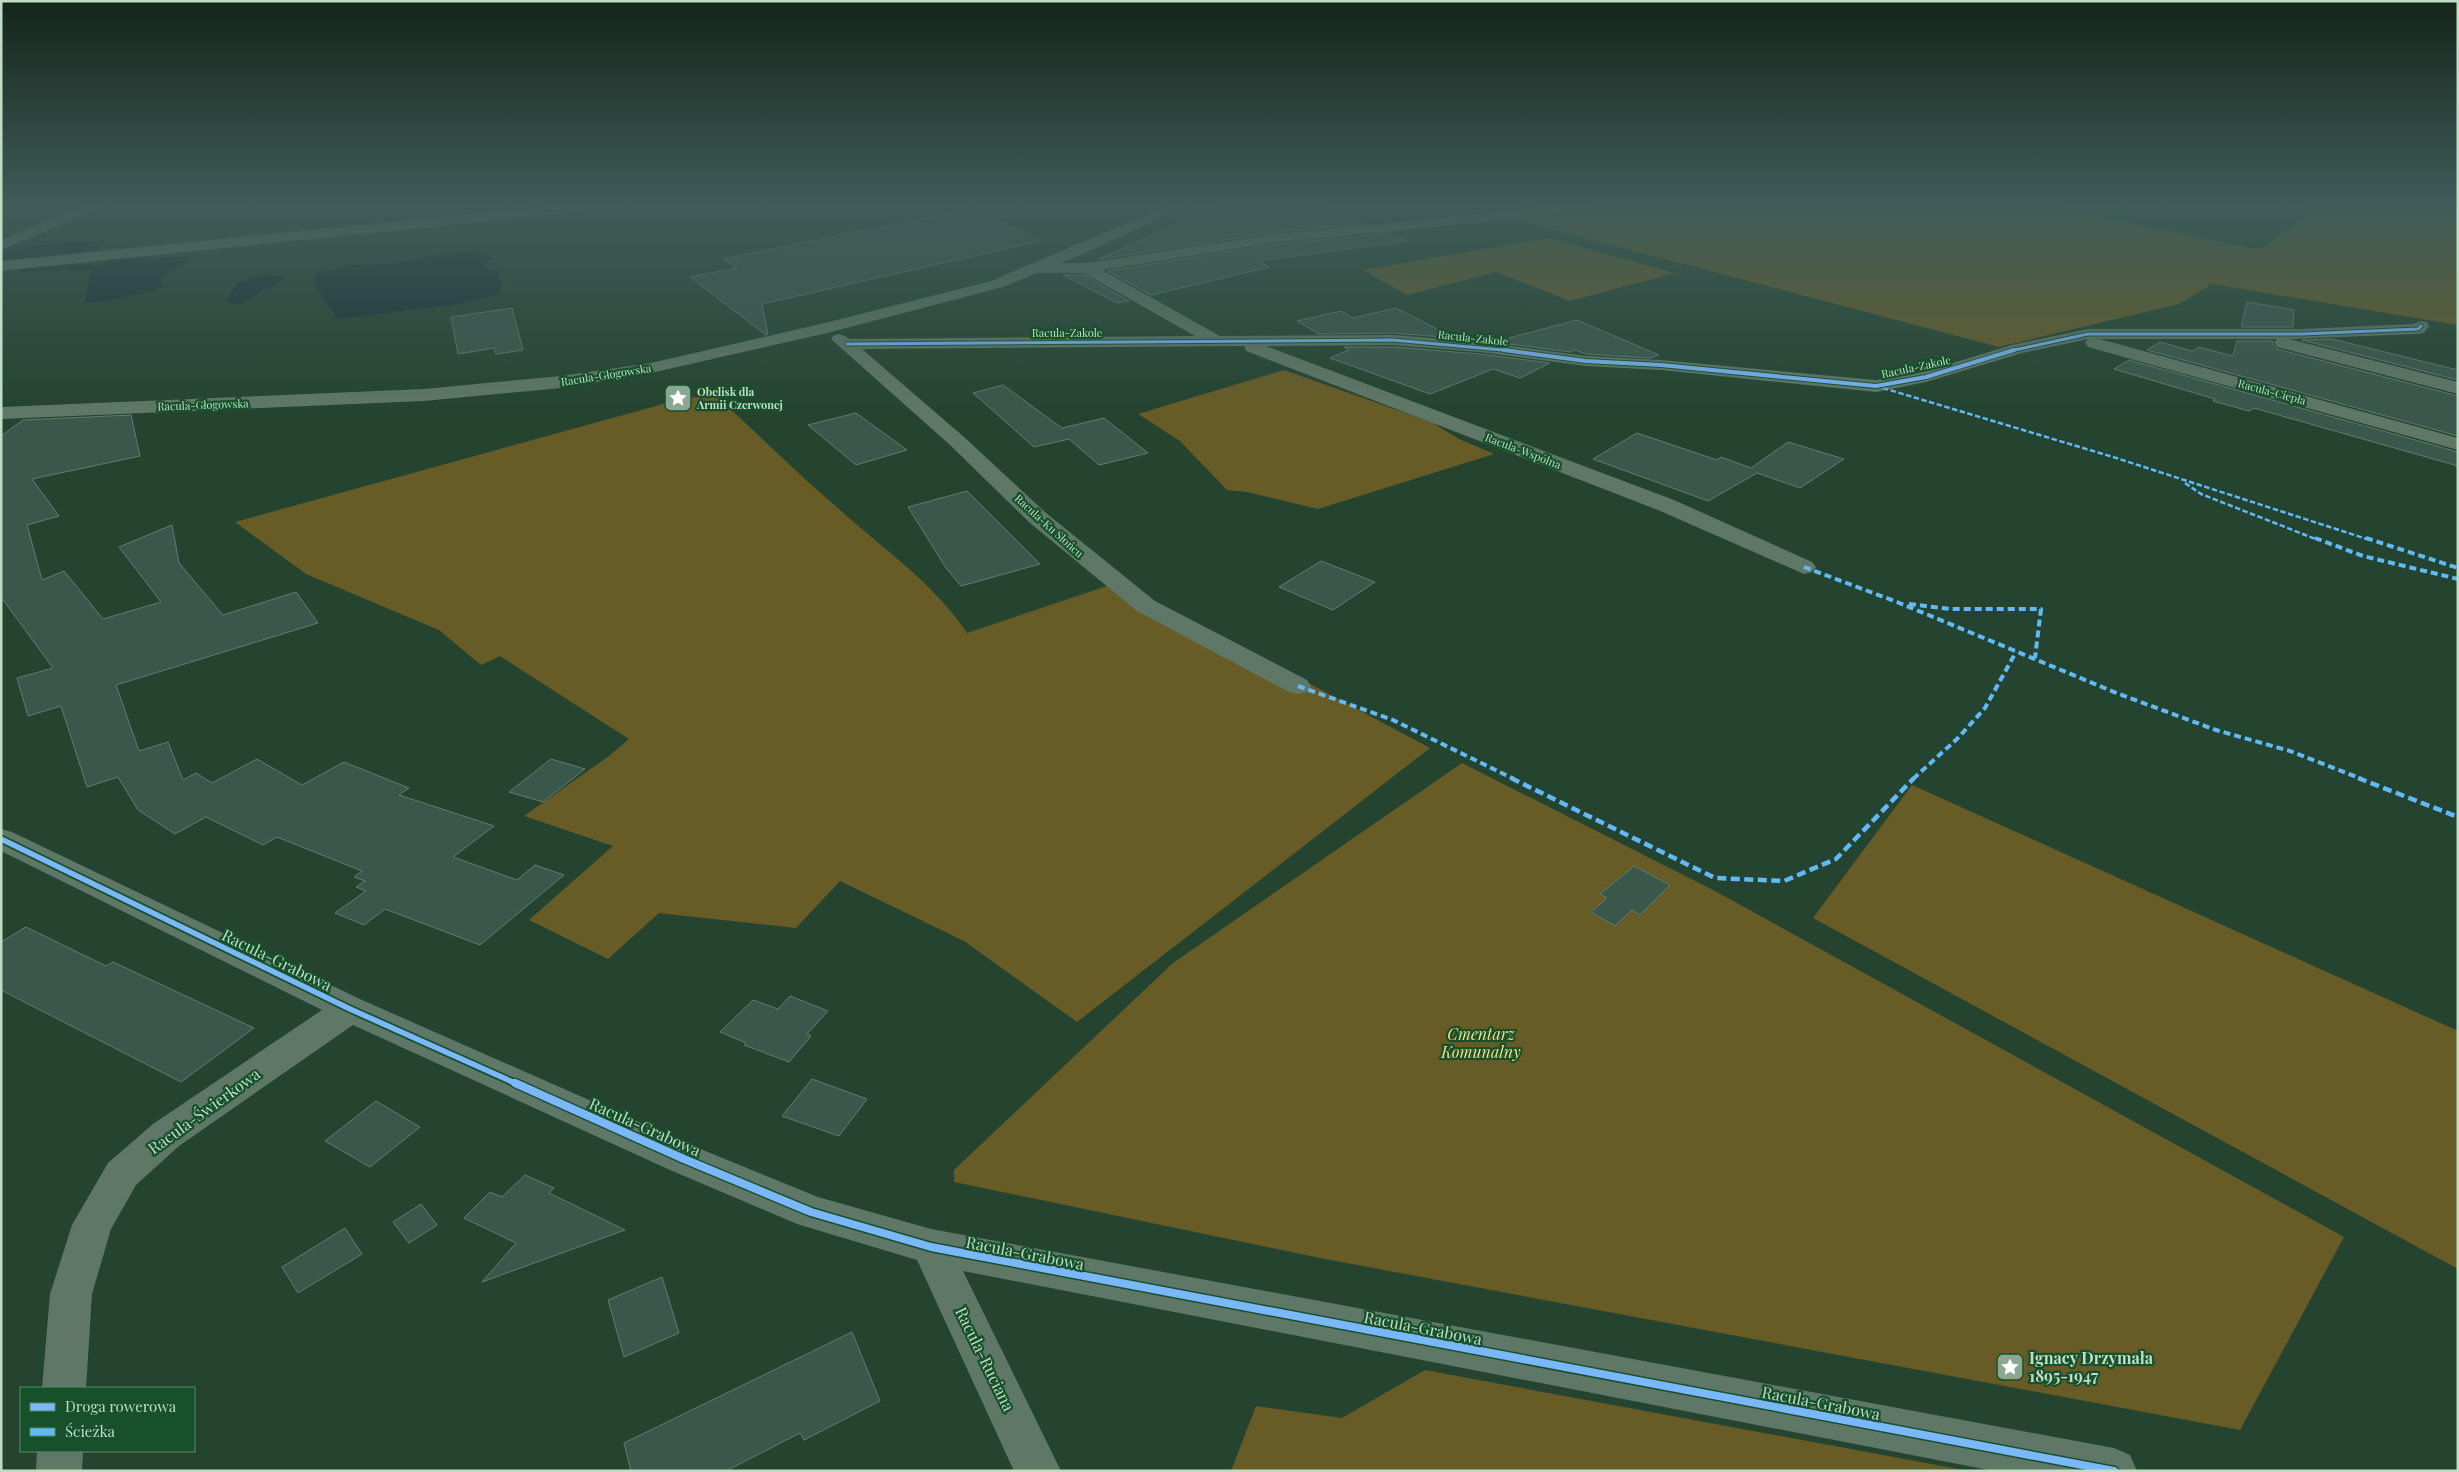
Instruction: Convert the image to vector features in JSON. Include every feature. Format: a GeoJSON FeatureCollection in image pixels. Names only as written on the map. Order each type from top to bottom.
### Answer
{"type":"FeatureCollection","features":[{"type":"Feature","properties":{"kind":"street","name":"Racula-Głogowska"},"geometry":{"type":"LineString","coordinates":[[1,413],[352,399],[516,388],[651,368],[827,328],[979,289],[1028,272]]}},
{"type":"Feature","properties":{"kind":"street","name":"Racula-Zakole"},"geometry":{"type":"LineString","coordinates":[[1094,272],[1218,342]]}},
{"type":"Feature","properties":{"kind":"street"},"geometry":{"type":"LineString","coordinates":[[2250,334],[2418,329],[2421,326]]}},
{"type":"Feature","properties":{"kind":"street","name":"Racula-Ku Słońcu"},"geometry":{"type":"LineString","coordinates":[[827,328],[957,441],[1038,518],[1103,573],[1146,606],[1298,686]]}},
{"type":"Feature","properties":{"kind":"street","name":"Racula-Zakole"},"geometry":{"type":"LineString","coordinates":[[847,344],[1402,341],[1586,361],[1661,365],[1876,386],[1926,378],[2018,348],[2083,338],[2250,334]]}},
{"type":"Feature","properties":{"kind":"street"},"geometry":{"type":"LineString","coordinates":[[2250,334],[2458,388]]}},
{"type":"Feature","properties":{"kind":"street","name":"Racula-Ciepła"},"geometry":{"type":"LineString","coordinates":[[2083,338],[2458,444]]}},
{"type":"Feature","properties":{"kind":"street","name":"Racula-Wspólna"},"geometry":{"type":"LineString","coordinates":[[1239,342],[1666,505],[1804,567]]}},
{"type":"Feature","properties":{"kind":"street","name":"Racula-Grabowa"},"geometry":{"type":"LineString","coordinates":[[1,839],[350,1009],[684,1159],[811,1212],[931,1248],[2114,1471]]}},
{"type":"Feature","properties":{"kind":"street","name":"Racula-Świerkowa"},"geometry":{"type":"LineString","coordinates":[[64,1387],[71,1294],[92,1225],[122,1174],[166,1134],[350,1009]]}},
{"type":"Feature","properties":{"kind":"street","name":"Racula-Ruciana"},"geometry":{"type":"LineString","coordinates":[[931,1248],[1038,1471]]}},
{"type":"Feature","properties":{"kind":"street"},"geometry":{"type":"LineString","coordinates":[[59,1471],[60,1452]]}},
{"type":"Feature","properties":{"kind":"green space"},"geometry":{"type":"Polygon","coordinates":[[[1366,272],[1670,272],[1675,273],[1570,301],[1496,272],[1407,295],[1366,272]]]}},
{"type":"Feature","properties":{"kind":"green space"},"geometry":{"type":"Polygon","coordinates":[[[1713,272],[2458,272],[2458,325],[2212,284],[2179,304],[1999,347],[1713,272]]]}},
{"type":"Feature","properties":{"kind":"green space"},"geometry":{"type":"Polygon","coordinates":[[[1284,370],[1431,422],[1459,439],[1494,454],[1318,509],[1247,492],[1227,490],[1180,441],[1138,414],[1284,370]]]}},
{"type":"Feature","properties":{"kind":"green space"},"geometry":{"type":"Polygon","coordinates":[[[716,396],[823,495],[924,582],[954,615],[967,633],[1119,582],[1430,748],[1077,1022],[964,941],[840,881],[796,928],[659,913],[608,959],[529,920],[613,846],[524,816],[609,756],[629,739],[500,656],[481,665],[439,630],[306,574],[235,522],[685,398],[716,396]]]}},
{"type":"Feature","properties":{"kind":"green space","name":"Cmentarz Komunalny"},"geometry":{"type":"Polygon","coordinates":[[[1462,763],[1715,891],[2344,1237],[2240,1430],[1320,1258],[954,1182],[954,1170],[1173,963],[1462,763]]]}},
{"type":"Feature","properties":{"kind":"green space"},"geometry":{"type":"Polygon","coordinates":[[[1912,785],[2458,1031],[2458,1269],[1813,918],[1912,785]]]}},
{"type":"Feature","properties":{"kind":"green space"},"geometry":{"type":"Polygon","coordinates":[[[1425,1370],[1969,1471],[1231,1471],[1256,1406],[1342,1418],[1425,1370]]]}},
{"type":"Feature","properties":{"kind":"water"},"geometry":{"type":"Polygon","coordinates":[[[92,272],[168,272],[159,280],[164,286],[157,289],[113,300],[85,302],[92,272]]]}},
{"type":"Feature","properties":{"kind":"water"},"geometry":{"type":"Polygon","coordinates":[[[500,272],[498,274],[501,283],[499,294],[458,304],[338,319],[315,286],[317,273],[500,272]]]}},
{"type":"Feature","properties":{"kind":"water"},"geometry":{"type":"Polygon","coordinates":[[[258,275],[277,275],[285,279],[243,303],[238,304],[227,301],[236,283],[258,275]]]}},
{"type":"Feature","properties":{"kind":"building"},"geometry":{"type":"Polygon","coordinates":[[[718,272],[905,272],[762,304],[768,334],[766,335],[690,277],[718,272]]]}},
{"type":"Feature","properties":{"kind":"building"},"geometry":{"type":"Polygon","coordinates":[[[1109,272],[1249,272],[1151,295],[1109,272]]]}},
{"type":"Feature","properties":{"kind":"building"},"geometry":{"type":"Polygon","coordinates":[[[1063,275],[1084,275],[1129,301],[1117,303],[1063,275]]]}},
{"type":"Feature","properties":{"kind":"building"},"geometry":{"type":"Polygon","coordinates":[[[2247,302],[2294,310],[2293,327],[2241,327],[2247,302]]]}},
{"type":"Feature","properties":{"kind":"building"},"geometry":{"type":"Polygon","coordinates":[[[512,308],[523,350],[496,354],[494,348],[458,354],[451,317],[512,308]]]}},
{"type":"Feature","properties":{"kind":"building"},"geometry":{"type":"Polygon","coordinates":[[[1396,308],[1455,338],[1393,333],[1319,334],[1297,321],[1341,311],[1353,318],[1396,308]]]}},
{"type":"Feature","properties":{"kind":"building"},"geometry":{"type":"Polygon","coordinates":[[[1577,320],[1659,355],[1650,358],[1586,354],[1575,350],[1571,352],[1494,342],[1577,320]]]}},
{"type":"Feature","properties":{"kind":"building"},"geometry":{"type":"Polygon","coordinates":[[[2332,339],[2458,370],[2458,380],[2302,340],[2332,339]]]}},
{"type":"Feature","properties":{"kind":"building"},"geometry":{"type":"Polygon","coordinates":[[[2237,341],[2273,341],[2272,344],[2277,349],[2458,396],[2458,436],[2147,350],[2160,342],[2192,351],[2198,347],[2233,356],[2237,341]]]}},
{"type":"Feature","properties":{"kind":"building"},"geometry":{"type":"Polygon","coordinates":[[[1344,347],[1393,347],[1480,354],[1550,363],[1520,378],[1493,369],[1430,394],[1330,358],[1349,350],[1344,347]]]}},
{"type":"Feature","properties":{"kind":"building"},"geometry":{"type":"Polygon","coordinates":[[[2129,360],[2458,452],[2458,466],[2254,408],[2249,411],[2213,401],[2215,399],[2114,369],[2129,360]]]}},
{"type":"Feature","properties":{"kind":"building"},"geometry":{"type":"Polygon","coordinates":[[[1003,385],[1062,428],[1104,418],[1148,453],[1099,465],[1069,439],[1034,447],[973,393],[1003,385]]]}},
{"type":"Feature","properties":{"kind":"building"},"geometry":{"type":"Polygon","coordinates":[[[856,413],[907,450],[856,465],[808,425],[856,413]]]}},
{"type":"Feature","properties":{"kind":"building"},"geometry":{"type":"Polygon","coordinates":[[[131,415],[140,456],[32,479],[59,516],[27,525],[42,580],[64,571],[103,619],[161,602],[119,547],[172,525],[179,563],[223,615],[296,592],[318,623],[116,685],[139,751],[168,742],[183,780],[196,773],[212,783],[257,759],[302,785],[344,762],[409,788],[399,795],[494,826],[453,857],[517,880],[535,865],[564,875],[480,945],[385,909],[364,925],[335,913],[366,891],[356,887],[365,881],[354,877],[362,871],[277,837],[263,845],[206,817],[175,834],[138,810],[118,777],[87,787],[61,706],[28,716],[17,678],[53,668],[1,597],[1,436],[23,420],[131,415]]]}},
{"type":"Feature","properties":{"kind":"building"},"geometry":{"type":"Polygon","coordinates":[[[1637,433],[1717,460],[1721,457],[1751,468],[1788,442],[1844,459],[1800,488],[1757,473],[1708,501],[1593,459],[1637,433]]]}},
{"type":"Feature","properties":{"kind":"building"},"geometry":{"type":"Polygon","coordinates":[[[967,491],[1040,564],[961,586],[946,568],[908,507],[967,491]]]}},
{"type":"Feature","properties":{"kind":"building"},"geometry":{"type":"Polygon","coordinates":[[[1321,561],[1375,582],[1333,610],[1279,587],[1321,561]]]}},
{"type":"Feature","properties":{"kind":"building"},"geometry":{"type":"Polygon","coordinates":[[[551,759],[585,769],[543,802],[509,792],[551,759]]]}},
{"type":"Feature","properties":{"kind":"building"},"geometry":{"type":"Polygon","coordinates":[[[1634,866],[1670,885],[1640,915],[1632,910],[1615,926],[1591,912],[1607,898],[1600,894],[1634,866]]]}},
{"type":"Feature","properties":{"kind":"building"},"geometry":{"type":"Polygon","coordinates":[[[26,927],[106,966],[113,962],[254,1028],[181,1082],[1,990],[1,942],[26,927]]]}},
{"type":"Feature","properties":{"kind":"building"},"geometry":{"type":"Polygon","coordinates":[[[790,996],[828,1011],[807,1034],[811,1036],[789,1062],[744,1045],[746,1043],[720,1032],[753,1000],[778,1009],[790,996]]]}},
{"type":"Feature","properties":{"kind":"building"},"geometry":{"type":"Polygon","coordinates":[[[812,1079],[867,1099],[839,1136],[782,1116],[812,1079]]]}},
{"type":"Feature","properties":{"kind":"building"},"geometry":{"type":"Polygon","coordinates":[[[376,1101],[420,1127],[370,1167],[325,1141],[376,1101]]]}},
{"type":"Feature","properties":{"kind":"building"},"geometry":{"type":"Polygon","coordinates":[[[525,1175],[554,1188],[549,1193],[625,1230],[482,1282],[516,1243],[464,1218],[490,1192],[502,1197],[525,1175]]]}},
{"type":"Feature","properties":{"kind":"building"},"geometry":{"type":"Polygon","coordinates":[[[421,1204],[437,1225],[409,1243],[393,1222],[421,1204]]]}},
{"type":"Feature","properties":{"kind":"building"},"geometry":{"type":"Polygon","coordinates":[[[345,1228],[362,1254],[298,1293],[282,1267],[345,1228]]]}},
{"type":"Feature","properties":{"kind":"building"},"geometry":{"type":"Polygon","coordinates":[[[662,1277],[679,1333],[624,1357],[608,1300],[662,1277]]]}},
{"type":"Feature","properties":{"kind":"building"},"geometry":{"type":"Polygon","coordinates":[[[852,1332],[880,1401],[804,1440],[800,1433],[726,1471],[631,1471],[624,1443],[852,1332]]]}},
{"type":"Feature","properties":{"kind":"marked path"},"geometry":{"type":"LineString","coordinates":[[1883,388],[2113,457],[2458,568]]}},
{"type":"Feature","properties":{"kind":"marked path"},"geometry":{"type":"LineString","coordinates":[[2185,483],[2201,494],[2363,556],[2458,579]]}},
{"type":"Feature","properties":{"kind":"marked path"},"geometry":{"type":"LineString","coordinates":[[1804,567],[1897,602],[2119,694],[2216,730],[2290,751],[2458,817]]}},
{"type":"Feature","properties":{"kind":"marked path"},"geometry":{"type":"LineString","coordinates":[[1909,604],[1950,609],[2041,609],[2035,658]]}},
{"type":"Feature","properties":{"kind":"marked path"},"geometry":{"type":"LineString","coordinates":[[1298,686],[1393,720],[1715,878],[1784,881],[1836,859],[1902,789],[1958,738],[1985,708],[2016,652]]}},
{"type":"Feature","properties":{"kind":"cycle path"},"geometry":{"type":"LineString","coordinates":[[847,344],[1393,340],[1480,347],[1586,361],[1661,365],[1876,386],[1926,377],[2018,349],[2088,334],[2302,334],[2418,329],[2421,326]]}},
{"type":"Feature","properties":{"kind":"cycle path"},"geometry":{"type":"LineString","coordinates":[[1,839],[350,1009],[684,1159],[811,1212],[931,1247],[2114,1471]]}},
{"type":"Feature","properties":{"kind":"place","name":"Obelisk dla Armii Czerwonej"},"geometry":{"type":"Point","coordinates":[678,398]}},
{"type":"Feature","properties":{"kind":"place","name":"Ignacy Drzymała 1895-1947"},"geometry":{"type":"Point","coordinates":[2010,1367]}}]}
